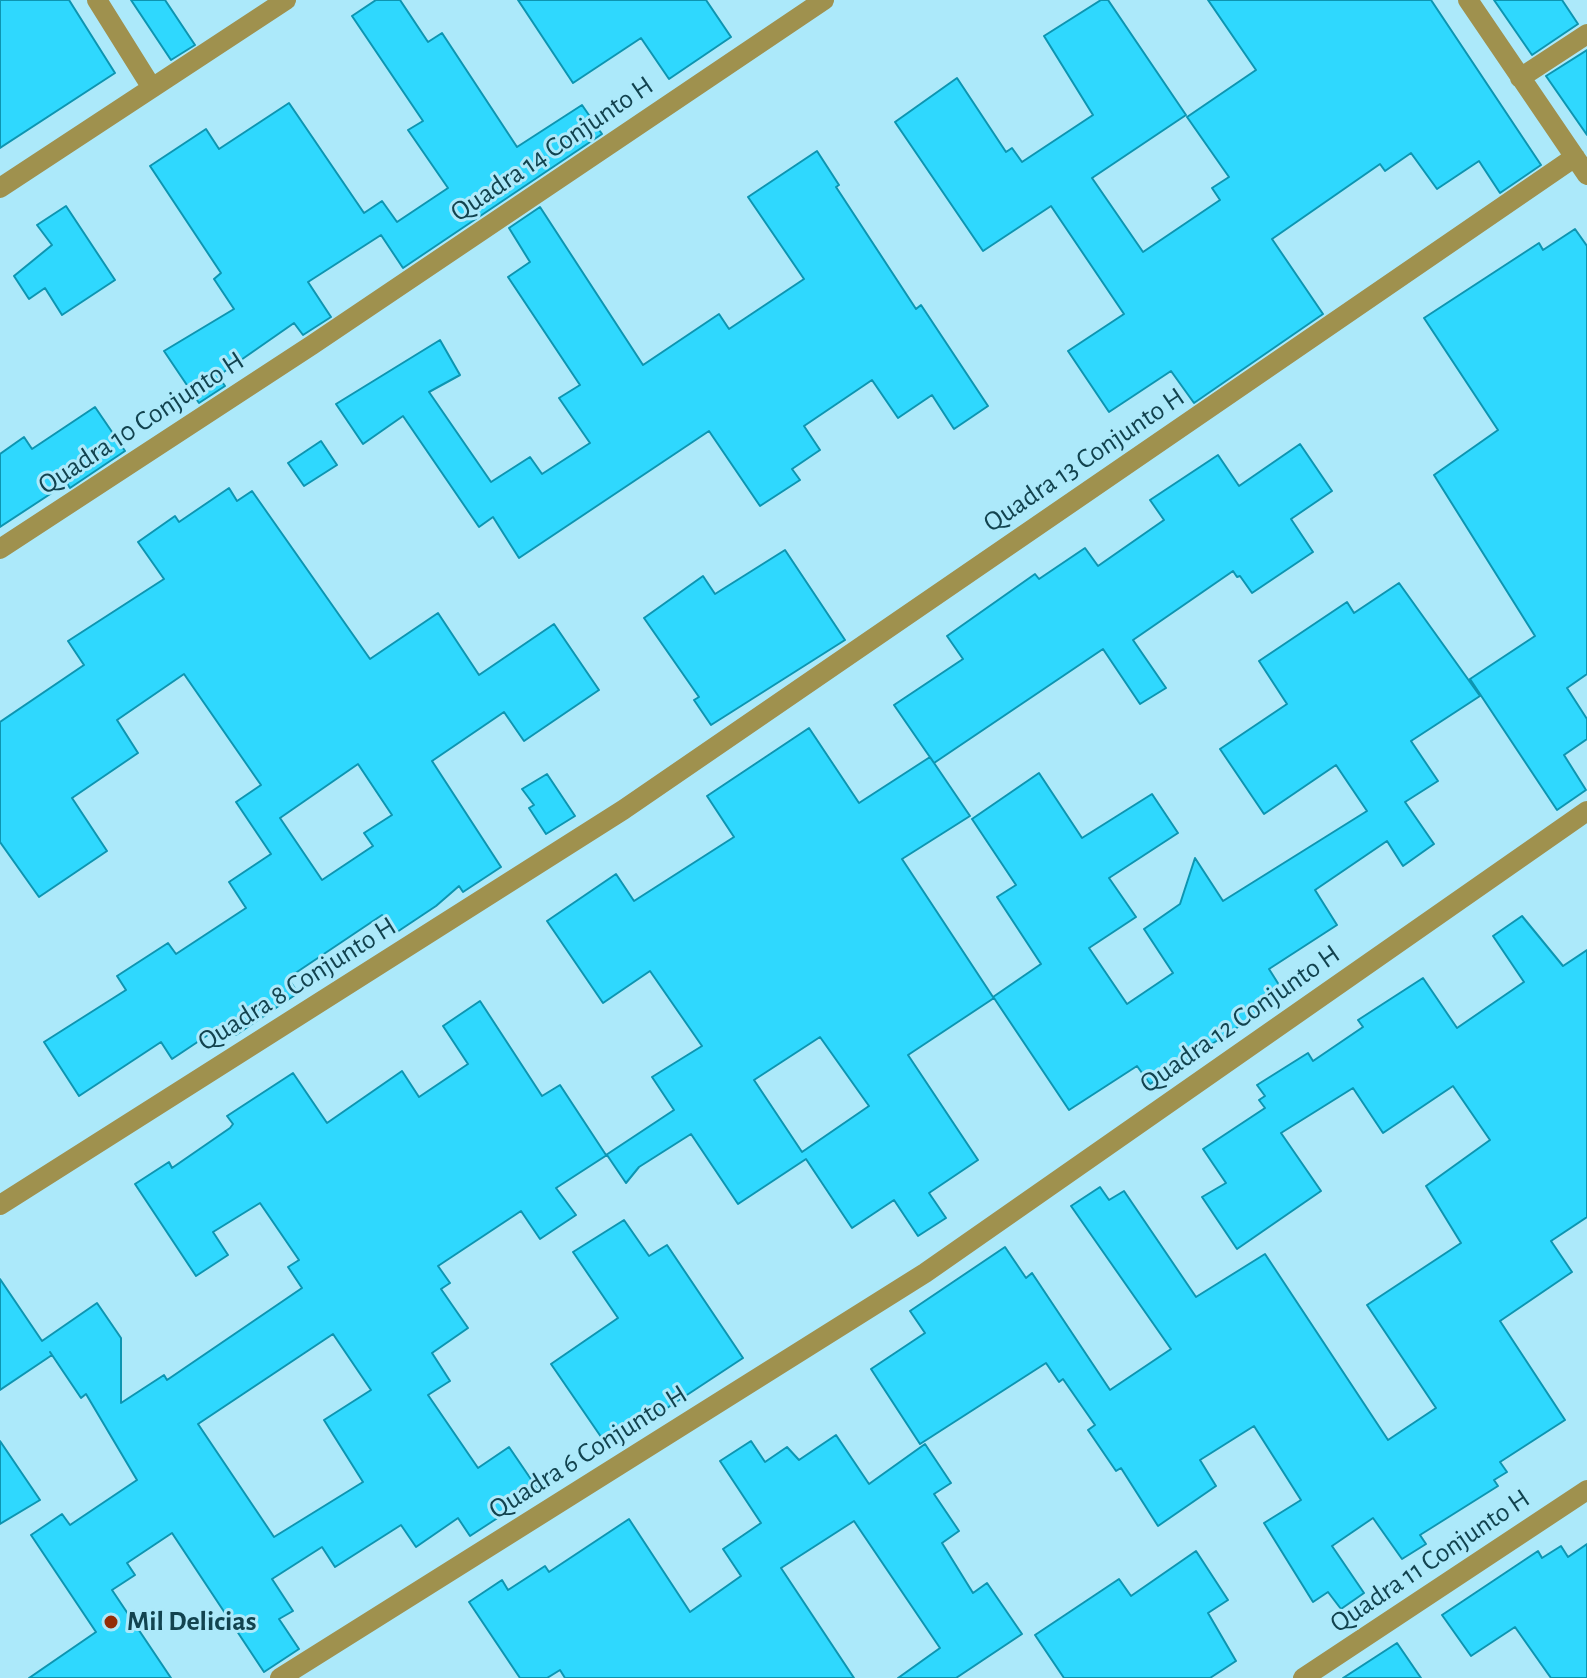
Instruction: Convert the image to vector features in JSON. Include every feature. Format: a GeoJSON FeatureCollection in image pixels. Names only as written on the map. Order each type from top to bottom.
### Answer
{"type":"FeatureCollection","features":[{"type":"Feature","properties":{"kind":"street"},"geometry":{"type":"LineString","coordinates":[[97,0],[152,88]]}},
{"type":"Feature","properties":{"kind":"street"},"geometry":{"type":"LineString","coordinates":[[0,188],[286,0]]}},
{"type":"Feature","properties":{"kind":"street","name":"Quadra 14 Conjunto H"},"geometry":{"type":"LineString","coordinates":[[312,345],[824,0]]}},
{"type":"Feature","properties":{"kind":"street"},"geometry":{"type":"LineString","coordinates":[[1468,0],[1581,166]]}},
{"type":"Feature","properties":{"kind":"street"},"geometry":{"type":"LineString","coordinates":[[1520,78],[1587,34]]}},
{"type":"Feature","properties":{"kind":"street","name":"Quadra 13 Conjunto H"},"geometry":{"type":"LineString","coordinates":[[623,810],[1581,166]]}},
{"type":"Feature","properties":{"kind":"street","name":"Quadra 10 Conjunto H"},"geometry":{"type":"LineString","coordinates":[[0,549],[312,345]]}},
{"type":"Feature","properties":{"kind":"street","name":"Quadra 8 Conjunto H"},"geometry":{"type":"LineString","coordinates":[[0,1205],[623,810]]}},
{"type":"Feature","properties":{"kind":"street","name":"Quadra 12 Conjunto H"},"geometry":{"type":"LineString","coordinates":[[925,1273],[1587,811]]}},
{"type":"Feature","properties":{"kind":"street","name":"Quadra 6 Conjunto H"},"geometry":{"type":"LineString","coordinates":[[280,1678],[925,1273]]}},
{"type":"Feature","properties":{"kind":"street","name":"Quadra 11 Conjunto H"},"geometry":{"type":"LineString","coordinates":[[1303,1678],[1587,1490]]}},
{"type":"Feature","properties":{"kind":"building"},"geometry":{"type":"Polygon","coordinates":[[[0,0],[69,0],[115,73],[0,148],[0,0]]]}},
{"type":"Feature","properties":{"kind":"building"},"geometry":{"type":"Polygon","coordinates":[[[131,0],[165,0],[195,45],[171,60],[131,0]]]}},
{"type":"Feature","properties":{"kind":"building"},"geometry":{"type":"Polygon","coordinates":[[[376,0],[400,0],[428,42],[442,33],[517,147],[582,105],[602,134],[403,268],[381,235],[308,282],[331,317],[303,335],[294,323],[218,376],[225,386],[199,403],[164,351],[234,309],[214,279],[221,273],[150,166],[206,129],[219,149],[289,103],[364,213],[382,201],[397,222],[448,188],[408,130],[423,121],[352,16],[376,0]]]}},
{"type":"Feature","properties":{"kind":"building"},"geometry":{"type":"Polygon","coordinates":[[[518,0],[706,0],[731,37],[669,79],[641,38],[573,83],[518,0]]]}},
{"type":"Feature","properties":{"kind":"building"},"geometry":{"type":"Polygon","coordinates":[[[1101,0],[1108,0],[1186,115],[1092,178],[1143,252],[1220,200],[1212,188],[1229,177],[1187,117],[1256,70],[1208,0],[1431,0],[1541,165],[1500,193],[1479,161],[1437,189],[1411,153],[1385,171],[1380,164],[1272,239],[1323,314],[1194,403],[1171,371],[1109,412],[1068,351],[1124,314],[1051,206],[983,251],[895,122],[957,78],[1006,152],[1012,148],[1022,162],[1093,115],[1044,36],[1101,0]]]}},
{"type":"Feature","properties":{"kind":"building"},"geometry":{"type":"Polygon","coordinates":[[[1494,0],[1562,0],[1578,24],[1532,55],[1494,0]]]}},
{"type":"Feature","properties":{"kind":"building"},"geometry":{"type":"Polygon","coordinates":[[[1587,50],[1587,135],[1546,76],[1587,50]]]}},
{"type":"Feature","properties":{"kind":"building"},"geometry":{"type":"Polygon","coordinates":[[[817,151],[839,185],[836,187],[916,309],[921,305],[988,406],[954,429],[932,395],[898,418],[872,380],[804,426],[820,450],[792,469],[800,480],[760,506],[709,431],[519,558],[493,517],[479,527],[403,416],[363,444],[336,404],[440,340],[460,375],[429,392],[491,482],[530,457],[542,474],[590,443],[559,398],[580,385],[508,277],[530,262],[509,228],[540,207],[643,365],[719,314],[729,329],[804,279],[748,197],[817,151]]]}},
{"type":"Feature","properties":{"kind":"building"},"geometry":{"type":"Polygon","coordinates":[[[66,206],[115,280],[62,315],[45,288],[29,299],[14,276],[52,245],[37,225],[66,206]]]}},
{"type":"Feature","properties":{"kind":"building"},"geometry":{"type":"Polygon","coordinates":[[[1575,229],[1587,246],[1587,674],[1567,688],[1587,719],[1587,739],[1564,755],[1586,790],[1557,810],[1470,679],[1535,636],[1434,475],[1498,430],[1424,318],[1539,243],[1543,250],[1575,229]]]}},
{"type":"Feature","properties":{"kind":"building"},"geometry":{"type":"Polygon","coordinates":[[[95,407],[125,451],[70,488],[67,483],[0,527],[0,454],[24,437],[32,449],[95,407]]]}},
{"type":"Feature","properties":{"kind":"building"},"geometry":{"type":"Polygon","coordinates":[[[321,441],[337,465],[304,486],[288,463],[321,441]]]}},
{"type":"Feature","properties":{"kind":"building"},"geometry":{"type":"Polygon","coordinates":[[[1300,444],[1332,491],[1291,519],[1313,552],[1252,593],[1233,571],[1133,640],[1166,688],[1140,704],[1103,649],[934,763],[894,705],[963,659],[947,636],[1035,574],[1039,579],[1085,548],[1098,566],[1164,520],[1150,500],[1218,455],[1239,486],[1300,444]]]}},
{"type":"Feature","properties":{"kind":"building"},"geometry":{"type":"Polygon","coordinates":[[[229,488],[237,501],[252,491],[370,659],[438,613],[479,675],[554,624],[599,690],[524,741],[504,712],[432,761],[501,867],[463,892],[459,886],[436,906],[394,934],[382,915],[288,978],[298,993],[236,1035],[226,1023],[172,1059],[161,1042],[79,1096],[44,1042],[126,990],[117,976],[168,943],[176,954],[246,908],[229,882],[271,854],[236,802],[261,785],[184,674],[117,720],[138,753],[72,798],[107,851],[39,897],[0,842],[0,722],[84,665],[68,641],[164,579],[138,542],[175,516],[179,522],[229,488]],[[358,764],[280,818],[322,880],[373,846],[364,833],[392,815],[358,764]]]}},
{"type":"Feature","properties":{"kind":"building"},"geometry":{"type":"Polygon","coordinates":[[[785,550],[845,640],[711,725],[694,700],[699,697],[644,618],[703,576],[715,594],[785,550]]]}},
{"type":"Feature","properties":{"kind":"building"},"geometry":{"type":"Polygon","coordinates":[[[1399,583],[1480,696],[1411,741],[1438,781],[1405,802],[1434,844],[1403,866],[1387,841],[1315,890],[1337,925],[1269,969],[1286,996],[1150,1084],[1137,1066],[1069,1110],[994,998],[908,1055],[978,1160],[929,1193],[946,1218],[918,1236],[894,1200],[852,1228],[806,1159],[738,1204],[691,1134],[639,1167],[626,1183],[607,1155],[556,1188],[576,1215],[540,1239],[521,1211],[438,1266],[450,1283],[441,1289],[468,1328],[432,1353],[450,1381],[428,1395],[478,1468],[509,1447],[539,1491],[470,1536],[458,1518],[416,1547],[401,1525],[335,1567],[322,1547],[272,1579],[293,1611],[279,1619],[299,1649],[264,1672],[172,1533],[127,1563],[135,1575],[112,1590],[171,1678],[29,1678],[96,1632],[31,1535],[62,1514],[70,1525],[137,1480],[86,1394],[81,1398],[50,1352],[52,1355],[0,1390],[0,1279],[42,1341],[97,1303],[121,1338],[121,1403],[164,1375],[167,1380],[302,1288],[288,1267],[299,1260],[260,1203],[213,1232],[228,1255],[196,1276],[135,1184],[169,1162],[172,1168],[230,1128],[233,1124],[227,1116],[293,1073],[327,1123],[402,1071],[419,1097],[468,1064],[443,1026],[480,1001],[542,1096],[560,1085],[606,1155],[674,1110],[652,1077],[702,1046],[650,971],[603,1003],[547,921],[616,874],[634,901],[734,837],[707,796],[809,728],[859,803],[930,757],[970,816],[902,859],[993,997],[1041,964],[997,897],[1016,885],[972,819],[1039,773],[1082,838],[1152,794],[1178,833],[1109,878],[1136,917],[1089,948],[1127,1004],[1173,973],[1144,929],[1180,904],[1195,858],[1223,901],[1367,811],[1336,765],[1264,814],[1220,749],[1287,704],[1259,661],[1347,602],[1354,613],[1399,583]],[[820,1037],[754,1080],[802,1152],[869,1106],[820,1037]],[[333,1334],[198,1424],[274,1537],[363,1482],[324,1420],[371,1390],[333,1334]]]}},
{"type":"Feature","properties":{"kind":"building"},"geometry":{"type":"Polygon","coordinates":[[[547,774],[575,816],[546,834],[529,808],[534,805],[522,789],[547,774]]]}},
{"type":"Feature","properties":{"kind":"building"},"geometry":{"type":"Polygon","coordinates":[[[1522,916],[1563,966],[1587,950],[1587,1217],[1551,1241],[1572,1272],[1500,1321],[1565,1420],[1500,1462],[1507,1472],[1494,1480],[1498,1486],[1420,1535],[1426,1544],[1402,1559],[1373,1518],[1332,1546],[1364,1593],[1341,1609],[1328,1592],[1313,1602],[1264,1523],[1301,1500],[1254,1426],[1200,1460],[1216,1486],[1158,1526],[1121,1468],[1116,1471],[1088,1430],[1095,1425],[1063,1379],[1059,1382],[1046,1363],[920,1444],[871,1369],[925,1333],[910,1311],[1005,1247],[1026,1278],[1032,1273],[1110,1390],[1171,1349],[1071,1206],[1100,1187],[1109,1200],[1124,1191],[1196,1297],[1265,1254],[1388,1440],[1436,1408],[1367,1305],[1461,1243],[1426,1186],[1490,1140],[1453,1086],[1383,1133],[1353,1088],[1281,1133],[1321,1191],[1237,1249],[1202,1197],[1226,1183],[1203,1149],[1265,1108],[1259,1100],[1265,1096],[1257,1085],[1308,1053],[1313,1061],[1363,1027],[1358,1020],[1423,978],[1457,1028],[1524,982],[1493,936],[1522,916]]]}},
{"type":"Feature","properties":{"kind":"building"},"geometry":{"type":"Polygon","coordinates":[[[624,1220],[649,1256],[667,1245],[743,1358],[608,1447],[551,1364],[618,1318],[573,1252],[624,1220]]]}},
{"type":"Feature","properties":{"kind":"building"},"geometry":{"type":"Polygon","coordinates":[[[836,1435],[869,1484],[925,1444],[951,1483],[934,1494],[959,1531],[942,1543],[973,1593],[987,1583],[1022,1634],[956,1678],[898,1678],[940,1648],[854,1521],[781,1568],[854,1678],[565,1678],[560,1670],[547,1678],[520,1678],[469,1602],[502,1580],[508,1590],[545,1566],[549,1572],[629,1519],[690,1612],[741,1576],[723,1549],[761,1523],[720,1461],[751,1441],[765,1462],[787,1447],[799,1460],[836,1435]]]}},
{"type":"Feature","properties":{"kind":"building"},"geometry":{"type":"Polygon","coordinates":[[[0,1441],[40,1500],[0,1524],[0,1441]]]}},
{"type":"Feature","properties":{"kind":"building"},"geometry":{"type":"Polygon","coordinates":[[[1587,1544],[1587,1678],[1551,1678],[1515,1627],[1471,1656],[1442,1615],[1538,1551],[1542,1558],[1561,1546],[1568,1557],[1587,1544]]]}},
{"type":"Feature","properties":{"kind":"building"},"geometry":{"type":"Polygon","coordinates":[[[1196,1551],[1228,1600],[1208,1613],[1236,1661],[1210,1678],[1064,1678],[1035,1635],[1119,1579],[1131,1596],[1196,1551]]]}},
{"type":"Feature","properties":{"kind":"building"},"geometry":{"type":"Polygon","coordinates":[[[1397,1643],[1421,1678],[1343,1678],[1397,1643]]]}},
{"type":"Feature","properties":{"kind":"place","name":"Mil Delicias"},"geometry":{"type":"Point","coordinates":[111,1622]}}]}
